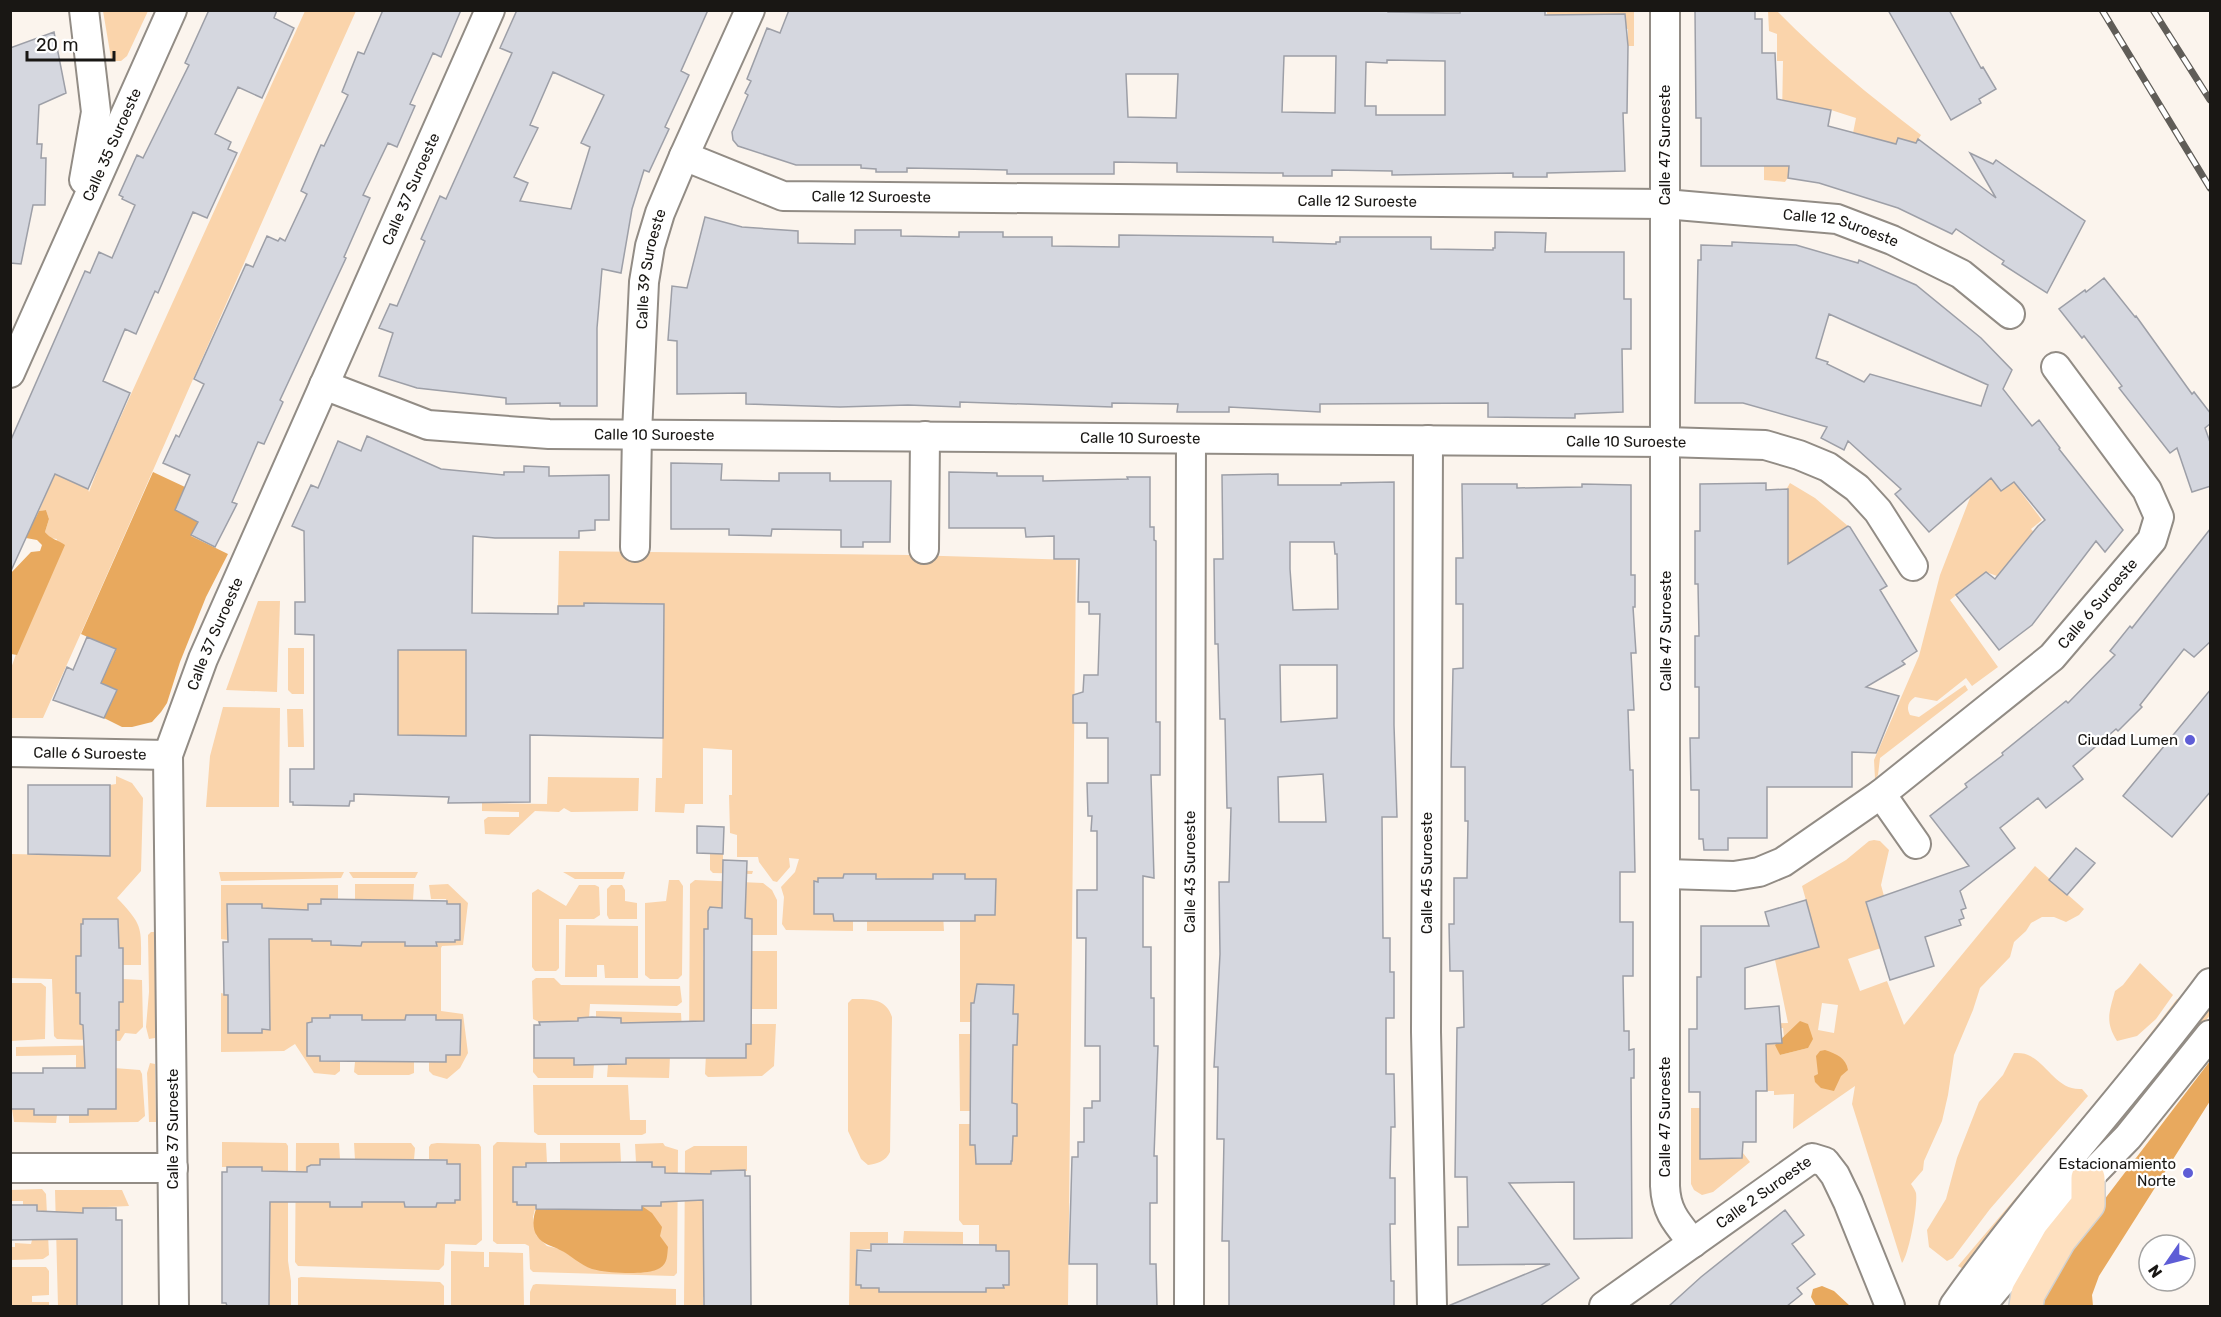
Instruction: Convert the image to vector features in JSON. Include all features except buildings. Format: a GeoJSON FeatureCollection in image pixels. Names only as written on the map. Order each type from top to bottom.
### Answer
{"type":"FeatureCollection","features":[{"type":"Feature","properties":{"kind":"main road"},"geometry":{"type":"LineString","coordinates":[[2026,1306],[2028,1294],[2059,1240],[2088,1204],[2088,1179]]}},
{"type":"Feature","properties":{"kind":"street","name":"Calle 35 Suroeste"},"geometry":{"type":"LineString","coordinates":[[67,245],[89,160],[96,112],[84,10]]}},
{"type":"Feature","properties":{"kind":"street","name":"Calle 35 Suroeste"},"geometry":{"type":"LineString","coordinates":[[10,373],[19,331],[67,245],[172,10]]}},
{"type":"Feature","properties":{"kind":"street","name":"Calle 37 Suroeste"},"geometry":{"type":"LineString","coordinates":[[174,1306],[168,755],[203,659],[490,10]]}},
{"type":"Feature","properties":{"kind":"street","name":"Calle 39 Suroeste"},"geometry":{"type":"LineString","coordinates":[[635,547],[637,433],[644,282],[650,246],[660,213],[684,156],[750,10]]}},
{"type":"Feature","properties":{"kind":"street","name":"Calle 47 Suroeste"},"geometry":{"type":"LineString","coordinates":[[1665,10],[1666,1201],[1671,1215],[1693,1243]]}},
{"type":"Feature","properties":{"kind":"street","name":"Calle 12 Suroeste"},"geometry":{"type":"LineString","coordinates":[[684,156],[783,196],[1665,204],[1837,219],[1892,240],[1961,274],[2010,314]]}},
{"type":"Feature","properties":{"kind":"street","name":"Calle 6 Suroeste"},"geometry":{"type":"LineString","coordinates":[[1666,874],[1734,876],[1759,872],[1783,862],[1881,794],[2052,657],[2152,540],[2159,517],[2147,490],[2056,368]]}},
{"type":"Feature","properties":{"kind":"street","name":"Calle 10 Suroeste"},"geometry":{"type":"LineString","coordinates":[[324,385],[428,425],[549,434],[1666,442],[1765,446],[1800,455],[1828,467],[1857,488],[1878,511],[1913,566]]}},
{"type":"Feature","properties":{"kind":"street"},"geometry":{"type":"LineString","coordinates":[[924,549],[925,436]]}},
{"type":"Feature","properties":{"kind":"street","name":"Calle 43 Suroeste"},"geometry":{"type":"LineString","coordinates":[[1189,1306],[1191,439]]}},
{"type":"Feature","properties":{"kind":"street","name":"Calle 45 Suroeste"},"geometry":{"type":"LineString","coordinates":[[1428,440],[1426,1032],[1432,1306]]}},
{"type":"Feature","properties":{"kind":"street","name":"Calle 6 Suroeste"},"geometry":{"type":"LineString","coordinates":[[10,752],[168,755]]}},
{"type":"Feature","properties":{"kind":"street"},"geometry":{"type":"LineString","coordinates":[[1881,794],[1916,844]]}},
{"type":"Feature","properties":{"kind":"street"},"geometry":{"type":"LineString","coordinates":[[1954,1306],[1992,1254],[2109,1113],[2211,983]]}},
{"type":"Feature","properties":{"kind":"street"},"geometry":{"type":"LineString","coordinates":[[1982,1306],[2088,1179],[2128,1137],[2211,1035]]}},
{"type":"Feature","properties":{"kind":"street","name":"Calle 2 Suroeste"},"geometry":{"type":"LineString","coordinates":[[1604,1306],[1798,1165],[1812,1158],[1821,1159],[1835,1174],[1890,1306]]}},
{"type":"Feature","properties":{"kind":"street"},"geometry":{"type":"LineString","coordinates":[[10,1168],[173,1168]]}},
{"type":"Feature","properties":{"kind":"shaded area"},"geometry":{"type":"Polygon","coordinates":[[[103,11],[148,11],[127,56],[121,61],[114,61],[111,58],[103,11]]]}},
{"type":"Feature","properties":{"kind":"shaded area"},"geometry":{"type":"Polygon","coordinates":[[[305,11],[356,11],[43,718],[11,718],[10,671],[57,539],[49,538],[45,532],[49,519],[46,510],[39,511],[55,474],[88,489],[89,492],[102,458],[305,11]]]}},
{"type":"Feature","properties":{"kind":"shaded area"},"geometry":{"type":"Polygon","coordinates":[[[1547,11],[1634,11],[1634,46],[1628,46],[1628,29],[1625,28],[1624,14],[1580,14],[1548,46],[1547,11]]]}},
{"type":"Feature","properties":{"kind":"shaded area"},"geometry":{"type":"Polygon","coordinates":[[[1768,11],[1777,11],[1847,76],[1921,135],[1916,143],[1898,138],[1896,144],[1853,133],[1856,118],[1831,110],[1785,182],[1764,180],[1764,163],[1782,117],[1783,61],[1777,61],[1777,34],[1769,31],[1768,11]]]}},
{"type":"Feature","properties":{"kind":"shaded area"},"geometry":{"type":"Polygon","coordinates":[[[2057,450],[2063,459],[2020,491],[2042,520],[2031,529],[2047,548],[2043,552],[2027,540],[1997,576],[1986,572],[1950,600],[1998,667],[1972,686],[1966,678],[1937,701],[1915,697],[1909,703],[1908,710],[1910,715],[1919,717],[1965,685],[1968,690],[1880,758],[1878,775],[1875,779],[1874,760],[1919,656],[1940,575],[1982,467],[2001,491],[2057,450]]]}},
{"type":"Feature","properties":{"kind":"shaded area"},"geometry":{"type":"Polygon","coordinates":[[[153,472],[185,487],[198,522],[191,536],[228,554],[206,597],[180,662],[167,703],[152,722],[122,727],[104,718],[117,690],[101,683],[116,650],[81,634],[153,472]]]}},
{"type":"Feature","properties":{"kind":"shaded area"},"geometry":{"type":"Polygon","coordinates":[[[1790,483],[1815,498],[1848,526],[1793,579],[1763,530],[1790,483]]]}},
{"type":"Feature","properties":{"kind":"shaded area"},"geometry":{"type":"Polygon","coordinates":[[[19,509],[36,517],[39,511],[46,510],[49,519],[45,532],[65,545],[17,655],[11,654],[10,574],[31,552],[40,551],[42,545],[37,540],[26,538],[19,509]]]}},
{"type":"Feature","properties":{"kind":"shaded area"},"geometry":{"type":"Polygon","coordinates":[[[559,551],[910,555],[1076,560],[1068,1306],[849,1306],[850,1232],[888,1232],[888,1243],[871,1243],[870,1249],[856,1249],[856,1285],[1009,1285],[996,1251],[996,1245],[979,1245],[979,1225],[963,1225],[959,1220],[959,1124],[970,1124],[970,1145],[975,1145],[977,1164],[1010,1164],[1013,1136],[1017,1135],[1017,1104],[1012,1103],[1013,1045],[1017,1045],[1018,1014],[1013,1014],[1013,985],[977,984],[974,1003],[971,1003],[971,1022],[960,1022],[960,921],[975,921],[975,915],[995,915],[996,879],[965,879],[965,875],[889,879],[844,874],[843,878],[819,878],[818,882],[814,882],[814,914],[833,914],[834,921],[853,921],[853,931],[786,930],[782,924],[784,897],[781,887],[795,872],[799,859],[789,858],[790,867],[777,882],[773,881],[759,862],[758,857],[737,857],[737,835],[730,833],[729,795],[732,795],[732,750],[703,748],[703,804],[685,804],[684,813],[655,812],[656,778],[662,778],[664,604],[584,603],[584,606],[558,606],[559,551]]]}},
{"type":"Feature","properties":{"kind":"shaded area"},"geometry":{"type":"Polygon","coordinates":[[[258,601],[280,601],[277,692],[226,690],[258,601]]]}},
{"type":"Feature","properties":{"kind":"shaded area"},"geometry":{"type":"Polygon","coordinates":[[[288,648],[304,648],[304,694],[292,694],[288,690],[288,648]]]}},
{"type":"Feature","properties":{"kind":"shaded area"},"geometry":{"type":"Polygon","coordinates":[[[398,650],[466,650],[466,736],[398,735],[398,650]]]}},
{"type":"Feature","properties":{"kind":"shaded area"},"geometry":{"type":"Polygon","coordinates":[[[223,707],[280,708],[279,807],[206,807],[210,756],[223,707]]]}},
{"type":"Feature","properties":{"kind":"shaded area"},"geometry":{"type":"Polygon","coordinates":[[[287,709],[303,709],[304,747],[288,747],[287,709]]]}},
{"type":"Feature","properties":{"kind":"shaded area"},"geometry":{"type":"Polygon","coordinates":[[[116,776],[132,783],[143,798],[141,871],[117,898],[132,915],[139,928],[141,965],[123,965],[123,949],[119,948],[118,919],[83,919],[81,956],[76,956],[76,993],[80,993],[80,1024],[83,1025],[83,1030],[119,1030],[119,1002],[123,1002],[123,979],[142,980],[143,1027],[136,1034],[125,1033],[120,1041],[57,1039],[54,1036],[52,979],[11,978],[11,854],[110,856],[110,785],[116,784],[116,776]]]}},
{"type":"Feature","properties":{"kind":"shaded area"},"geometry":{"type":"Polygon","coordinates":[[[548,777],[639,778],[638,811],[571,812],[564,808],[559,812],[535,811],[509,835],[485,834],[484,820],[488,817],[519,817],[519,812],[482,811],[482,803],[547,804],[548,777]]]}},
{"type":"Feature","properties":{"kind":"shaded area"},"geometry":{"type":"Polygon","coordinates":[[[1869,841],[1880,841],[1889,850],[1881,885],[1884,896],[1866,903],[1881,948],[1848,959],[1860,991],[1887,981],[1904,1025],[2035,866],[2084,909],[2079,915],[2066,922],[2054,917],[2042,917],[2031,923],[2014,942],[2010,957],[1980,988],[1954,1055],[1942,1121],[1924,1161],[1923,1170],[1911,1184],[1916,1193],[1916,1208],[1910,1240],[1902,1263],[1852,1104],[1855,1086],[1793,1129],[1794,1094],[1774,1095],[1774,1091],[1767,1091],[1766,1037],[1761,1024],[1788,1023],[1775,960],[1819,947],[1802,886],[1846,860],[1869,841]],[[1822,1003],[1818,1030],[1834,1033],[1838,1005],[1822,1003]],[[1783,1028],[1770,1029],[1771,1044],[1776,1044],[1780,1055],[1808,1048],[1784,1038],[1783,1028]]]}},
{"type":"Feature","properties":{"kind":"shaded area"},"geometry":{"type":"Polygon","coordinates":[[[710,853],[723,853],[723,870],[753,871],[752,874],[713,873],[710,870],[710,853]]]}},
{"type":"Feature","properties":{"kind":"shaded area"},"geometry":{"type":"Polygon","coordinates":[[[219,872],[344,872],[341,878],[221,881],[219,872]]]}},
{"type":"Feature","properties":{"kind":"shaded area"},"geometry":{"type":"Polygon","coordinates":[[[349,872],[418,872],[415,878],[353,878],[349,872]]]}},
{"type":"Feature","properties":{"kind":"shaded area"},"geometry":{"type":"Polygon","coordinates":[[[563,872],[625,872],[623,879],[575,879],[563,872]]]}},
{"type":"Feature","properties":{"kind":"shaded area"},"geometry":{"type":"Polygon","coordinates":[[[669,880],[679,880],[683,886],[682,975],[678,979],[650,979],[645,975],[645,903],[666,901],[669,880]]]}},
{"type":"Feature","properties":{"kind":"shaded area"},"geometry":{"type":"Polygon","coordinates":[[[695,880],[763,883],[772,890],[777,900],[777,935],[752,935],[752,919],[745,918],[745,908],[711,907],[708,911],[708,929],[704,929],[703,960],[708,960],[711,1058],[746,1058],[746,1044],[751,1044],[751,1024],[776,1024],[774,1066],[762,1076],[708,1077],[705,1074],[706,1054],[689,1049],[690,884],[695,880]]]}},
{"type":"Feature","properties":{"kind":"shaded area"},"geometry":{"type":"Polygon","coordinates":[[[355,884],[414,884],[413,900],[372,903],[372,899],[355,899],[355,884]]]}},
{"type":"Feature","properties":{"kind":"shaded area"},"geometry":{"type":"Polygon","coordinates":[[[448,884],[468,903],[463,945],[442,946],[441,948],[441,1011],[463,1014],[468,1053],[460,1068],[447,1079],[433,1075],[429,1071],[429,1062],[445,1062],[446,1055],[460,1055],[461,1020],[436,1020],[435,1015],[406,1015],[405,1020],[362,1020],[361,1015],[331,1015],[330,1018],[308,1023],[320,1061],[340,1062],[340,1071],[335,1075],[314,1073],[295,1044],[284,1051],[221,1052],[221,993],[228,995],[228,1033],[262,1033],[262,1029],[265,1029],[265,908],[262,908],[261,904],[228,904],[228,940],[221,939],[221,885],[338,885],[338,899],[321,899],[321,904],[308,904],[308,939],[331,941],[331,945],[361,946],[362,942],[405,942],[437,946],[436,942],[460,939],[460,904],[447,904],[446,899],[431,899],[429,885],[448,884]]]}},
{"type":"Feature","properties":{"kind":"shaded area"},"geometry":{"type":"Polygon","coordinates":[[[579,885],[599,887],[600,915],[594,919],[559,919],[559,968],[556,971],[535,971],[532,967],[532,893],[538,889],[566,906],[579,885]]]}},
{"type":"Feature","properties":{"kind":"shaded area"},"geometry":{"type":"Polygon","coordinates":[[[611,885],[622,885],[625,890],[625,901],[637,903],[637,919],[609,919],[607,889],[611,885]]]}},
{"type":"Feature","properties":{"kind":"shaded area"},"geometry":{"type":"Polygon","coordinates":[[[943,914],[944,931],[867,931],[867,915],[943,914]]]}},
{"type":"Feature","properties":{"kind":"shaded area"},"geometry":{"type":"Polygon","coordinates":[[[566,925],[638,926],[638,978],[605,978],[604,965],[597,965],[597,977],[565,977],[566,925]]]}},
{"type":"Feature","properties":{"kind":"shaded area"},"geometry":{"type":"Polygon","coordinates":[[[155,932],[155,1038],[149,1039],[146,1027],[149,992],[148,935],[155,932]]]}},
{"type":"Feature","properties":{"kind":"shaded area"},"geometry":{"type":"Polygon","coordinates":[[[751,951],[777,951],[777,1009],[751,1009],[751,951]]]}},
{"type":"Feature","properties":{"kind":"shaded area"},"geometry":{"type":"Polygon","coordinates":[[[2140,963],[2173,995],[2156,1019],[2137,1036],[2117,1041],[2109,1017],[2115,991],[2123,985],[2140,963]]]}},
{"type":"Feature","properties":{"kind":"shaded area"},"geometry":{"type":"Polygon","coordinates":[[[536,978],[554,978],[561,985],[680,986],[682,1002],[677,1006],[590,1004],[589,1018],[578,1018],[578,1021],[539,1022],[533,1019],[532,981],[536,978]]]}},
{"type":"Feature","properties":{"kind":"shaded area"},"geometry":{"type":"Polygon","coordinates":[[[11,983],[41,983],[46,987],[45,1039],[11,1041],[11,983]]]}},
{"type":"Feature","properties":{"kind":"shaded area"},"geometry":{"type":"Polygon","coordinates":[[[852,999],[881,1003],[886,1006],[892,1017],[890,1152],[881,1162],[868,1165],[861,1159],[848,1131],[848,1003],[852,999]]]}},
{"type":"Feature","properties":{"kind":"shaded area"},"geometry":{"type":"Polygon","coordinates":[[[2177,999],[2183,1003],[1965,1270],[1958,1266],[2103,1095],[2177,999]]]}},
{"type":"Feature","properties":{"kind":"shaded area"},"geometry":{"type":"Polygon","coordinates":[[[2210,1000],[2210,1015],[2095,1163],[2007,1251],[2210,1000]]]}},
{"type":"Feature","properties":{"kind":"shaded area"},"geometry":{"type":"Polygon","coordinates":[[[596,1011],[681,1013],[683,1050],[670,1056],[669,1078],[607,1077],[608,1064],[626,1064],[626,1058],[665,1058],[665,1022],[621,1023],[621,1018],[596,1018],[596,1011]]]}},
{"type":"Feature","properties":{"kind":"shaded area"},"geometry":{"type":"Polygon","coordinates":[[[1800,1021],[1808,1024],[1813,1039],[1808,1048],[1780,1055],[1775,1045],[1800,1021]]]}},
{"type":"Feature","properties":{"kind":"shaded area"},"geometry":{"type":"Polygon","coordinates":[[[959,1034],[974,1034],[975,1111],[960,1111],[959,1034]]]}},
{"type":"Feature","properties":{"kind":"shaded area"},"geometry":{"type":"Polygon","coordinates":[[[115,1045],[114,1068],[140,1070],[142,1074],[145,1116],[138,1122],[69,1123],[69,1115],[88,1115],[88,1109],[116,1108],[116,1073],[80,1073],[79,1068],[76,1068],[76,1055],[16,1056],[16,1047],[115,1045]]]}},
{"type":"Feature","properties":{"kind":"shaded area"},"geometry":{"type":"Polygon","coordinates":[[[1825,1050],[1840,1057],[1848,1070],[1841,1076],[1834,1091],[1821,1088],[1815,1082],[1814,1076],[1818,1074],[1816,1056],[1820,1051],[1825,1050]]]}},
{"type":"Feature","properties":{"kind":"shaded area"},"geometry":{"type":"Polygon","coordinates":[[[2014,1053],[2023,1053],[2035,1059],[2066,1086],[2082,1089],[2088,1096],[1990,1209],[1953,1258],[1947,1261],[1929,1247],[1927,1230],[1946,1199],[1957,1158],[1979,1102],[2003,1075],[2014,1053]]]}},
{"type":"Feature","properties":{"kind":"shaded area"},"geometry":{"type":"Polygon","coordinates":[[[371,1056],[396,1056],[395,1062],[414,1062],[414,1073],[409,1075],[358,1075],[354,1072],[355,1062],[371,1062],[371,1056]]]}},
{"type":"Feature","properties":{"kind":"shaded area"},"geometry":{"type":"Polygon","coordinates":[[[533,1058],[574,1058],[574,1065],[594,1064],[593,1078],[538,1078],[533,1072],[533,1058]]]}},
{"type":"Feature","properties":{"kind":"shaded area"},"geometry":{"type":"Polygon","coordinates":[[[2210,1061],[2210,1101],[2099,1276],[2092,1295],[2093,1306],[2042,1306],[2057,1272],[2107,1196],[2210,1061]]]}},
{"type":"Feature","properties":{"kind":"shaded area"},"geometry":{"type":"Polygon","coordinates":[[[150,1063],[155,1064],[156,1122],[149,1122],[147,1073],[150,1063]]]}},
{"type":"Feature","properties":{"kind":"shaded area"},"geometry":{"type":"Polygon","coordinates":[[[533,1085],[628,1085],[630,1120],[646,1120],[646,1133],[642,1135],[538,1135],[534,1132],[533,1085]]]}},
{"type":"Feature","properties":{"kind":"shaded area"},"geometry":{"type":"Polygon","coordinates":[[[1691,1108],[1700,1108],[1700,1159],[1742,1158],[1743,1153],[1750,1162],[1713,1192],[1702,1195],[1694,1190],[1691,1184],[1691,1108]]]}},
{"type":"Feature","properties":{"kind":"shaded area"},"geometry":{"type":"Polygon","coordinates":[[[12,1109],[34,1109],[34,1115],[57,1115],[56,1123],[14,1122],[12,1109]]]}},
{"type":"Feature","properties":{"kind":"shaded area"},"geometry":{"type":"Polygon","coordinates":[[[222,1142],[286,1143],[288,1146],[288,1261],[291,1306],[269,1306],[269,1294],[264,1294],[265,1171],[262,1171],[261,1167],[222,1167],[222,1142]]]}},
{"type":"Feature","properties":{"kind":"shaded area"},"geometry":{"type":"Polygon","coordinates":[[[497,1142],[546,1143],[547,1163],[514,1167],[513,1202],[517,1202],[517,1205],[536,1205],[533,1217],[536,1235],[547,1246],[560,1249],[591,1268],[627,1272],[652,1271],[658,1244],[657,1228],[655,1220],[642,1206],[661,1206],[661,1202],[665,1202],[665,1168],[652,1167],[652,1162],[636,1162],[635,1144],[663,1143],[665,1146],[678,1150],[677,1273],[674,1276],[533,1272],[530,1269],[529,1246],[497,1244],[493,1241],[493,1146],[497,1142]]]}},
{"type":"Feature","properties":{"kind":"shaded area"},"geometry":{"type":"Polygon","coordinates":[[[296,1143],[339,1143],[340,1159],[320,1159],[320,1165],[311,1165],[312,1202],[330,1202],[331,1207],[361,1207],[362,1202],[404,1202],[405,1207],[436,1207],[437,1203],[454,1203],[455,1200],[460,1200],[460,1165],[447,1164],[446,1159],[429,1159],[429,1147],[437,1143],[479,1144],[481,1147],[482,1240],[476,1245],[445,1244],[444,1265],[439,1270],[298,1266],[295,1262],[296,1143]]]}},
{"type":"Feature","properties":{"kind":"shaded area"},"geometry":{"type":"Polygon","coordinates":[[[354,1143],[411,1143],[415,1148],[414,1160],[355,1160],[354,1143]]]}},
{"type":"Feature","properties":{"kind":"shaded area"},"geometry":{"type":"Polygon","coordinates":[[[560,1143],[620,1143],[621,1162],[560,1163],[560,1143]]]}},
{"type":"Feature","properties":{"kind":"shaded area"},"geometry":{"type":"Polygon","coordinates":[[[694,1146],[747,1146],[747,1171],[711,1171],[711,1174],[708,1174],[705,1250],[708,1296],[703,1297],[703,1306],[684,1306],[685,1151],[694,1146]]]}},
{"type":"Feature","properties":{"kind":"shaded area"},"geometry":{"type":"Polygon","coordinates":[[[42,1189],[46,1194],[49,1255],[43,1259],[11,1260],[11,1247],[15,1247],[15,1243],[31,1244],[32,1240],[37,1239],[37,1206],[23,1205],[23,1201],[11,1201],[10,1190],[42,1189]]]}},
{"type":"Feature","properties":{"kind":"shaded area"},"geometry":{"type":"Polygon","coordinates":[[[55,1190],[122,1190],[129,1206],[83,1208],[83,1213],[80,1213],[80,1305],[76,1304],[76,1306],[58,1306],[55,1190]]]}},
{"type":"Feature","properties":{"kind":"shaded area"},"geometry":{"type":"Polygon","coordinates":[[[642,1206],[652,1213],[662,1227],[660,1236],[668,1247],[667,1259],[660,1268],[654,1271],[627,1273],[592,1269],[542,1241],[534,1230],[536,1209],[642,1210],[642,1206]]]}},
{"type":"Feature","properties":{"kind":"shaded area"},"geometry":{"type":"Polygon","coordinates":[[[904,1231],[963,1232],[963,1244],[903,1243],[904,1231]]]}},
{"type":"Feature","properties":{"kind":"shaded area"},"geometry":{"type":"Polygon","coordinates":[[[451,1251],[484,1252],[484,1267],[489,1267],[489,1252],[523,1253],[524,1306],[451,1306],[451,1251]]]}},
{"type":"Feature","properties":{"kind":"shaded area"},"geometry":{"type":"Polygon","coordinates":[[[11,1267],[46,1267],[49,1271],[49,1295],[32,1296],[32,1302],[49,1302],[49,1306],[11,1306],[11,1267]]]}},
{"type":"Feature","properties":{"kind":"shaded area"},"geometry":{"type":"Polygon","coordinates":[[[298,1278],[440,1282],[444,1286],[444,1306],[298,1306],[298,1278]]]}},
{"type":"Feature","properties":{"kind":"shaded area"},"geometry":{"type":"Polygon","coordinates":[[[536,1284],[676,1289],[676,1306],[530,1306],[530,1292],[536,1284]]]}},
{"type":"Feature","properties":{"kind":"shaded area"},"geometry":{"type":"Polygon","coordinates":[[[1822,1286],[1834,1291],[1850,1306],[1816,1306],[1811,1297],[1813,1289],[1822,1286]]]}},
{"type":"Feature","properties":{"kind":"railway"},"geometry":{"type":"LineString","coordinates":[[2102,10],[2210,188]]}},
{"type":"Feature","properties":{"kind":"railway"},"geometry":{"type":"LineString","coordinates":[[2153,10],[2210,100]]}},
{"type":"Feature","properties":{"kind":"place","name":"Ciudad Lumen"},"geometry":{"type":"Point","coordinates":[2190,740]}},
{"type":"Feature","properties":{"kind":"place","name":"Estacionamiento Norte"},"geometry":{"type":"Point","coordinates":[2188,1173]}}]}
